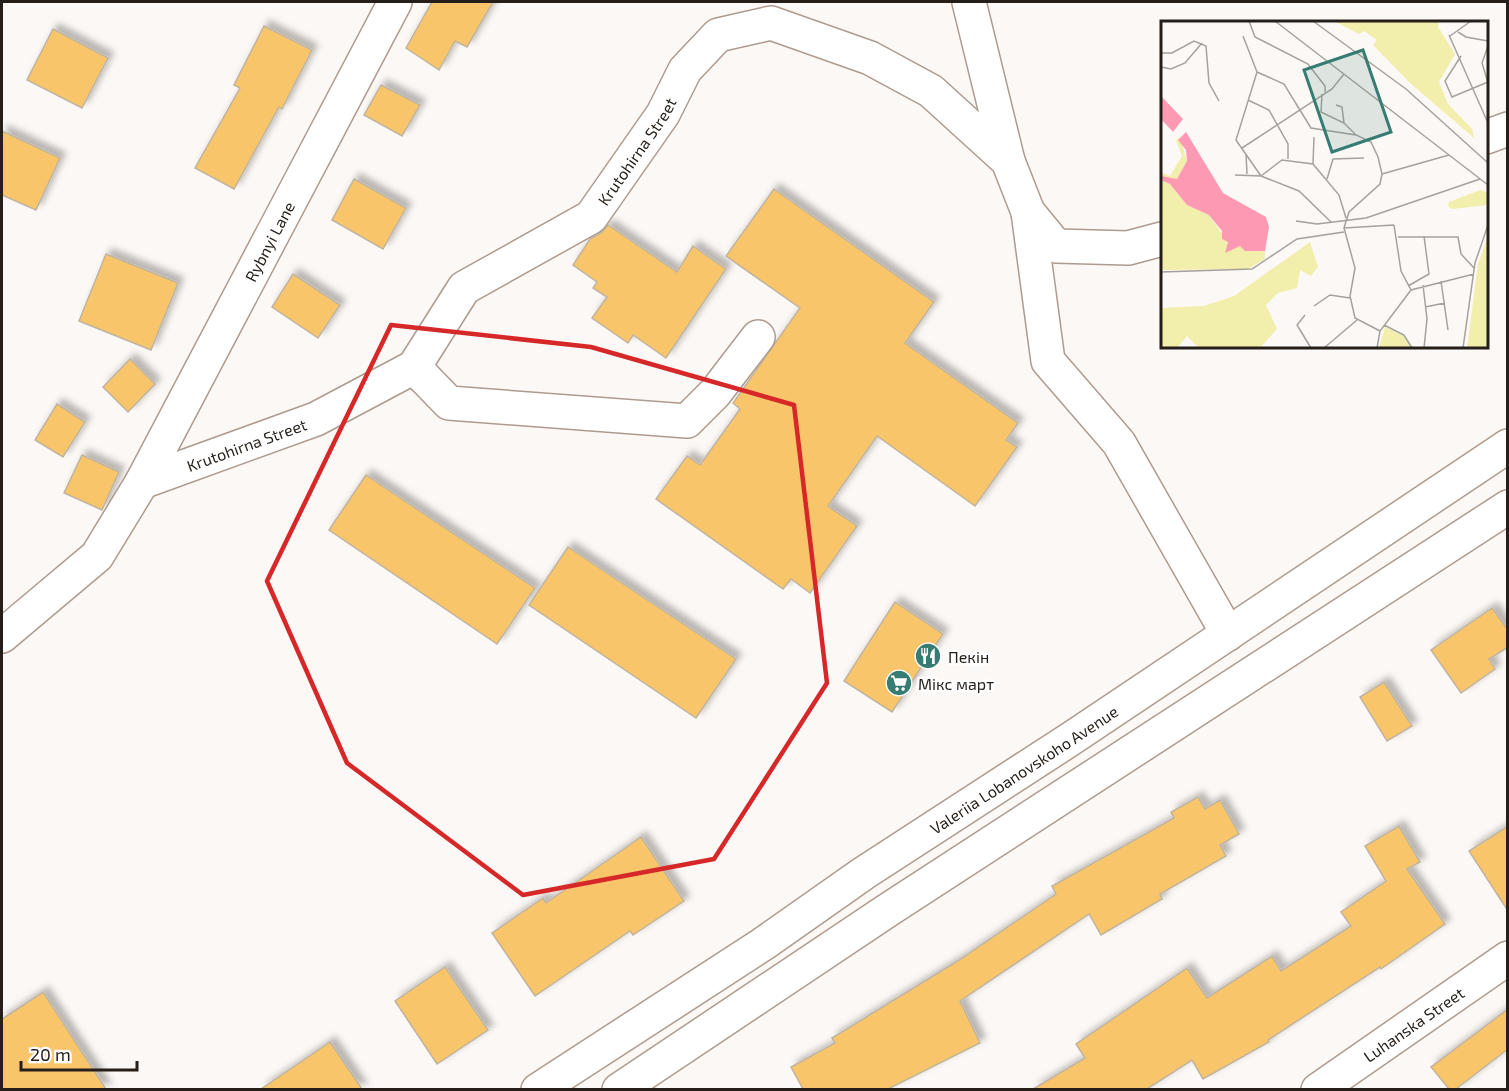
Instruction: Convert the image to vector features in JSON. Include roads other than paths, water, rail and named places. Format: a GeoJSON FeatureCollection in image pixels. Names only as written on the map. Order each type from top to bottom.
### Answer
{"type":"FeatureCollection","features":[{"type":"Feature","properties":{"kind":"street","name":"Rybnyi Lane"},"geometry":{"type":"LineString","coordinates":[[142,482],[395,2]]}},
{"type":"Feature","properties":{"kind":"street"},"geometry":{"type":"LineString","coordinates":[[969,2],[1008,161]]}},
{"type":"Feature","properties":{"kind":"street","name":"Krutohirna Street"},"geometry":{"type":"LineString","coordinates":[[142,482],[316,419],[414,367],[464,288],[591,217],[663,114],[685,70],[718,35],[771,23],[870,58],[931,91],[1008,161],[1028,212],[1056,246],[1128,248],[1161,239]]}},
{"type":"Feature","properties":{"kind":"street"},"geometry":{"type":"LineString","coordinates":[[1488,136],[1508,129]]}},
{"type":"Feature","properties":{"kind":"street"},"geometry":{"type":"LineString","coordinates":[[1028,212],[1048,361],[1119,443],[1228,634]]}},
{"type":"Feature","properties":{"kind":"street"},"geometry":{"type":"LineString","coordinates":[[414,367],[449,403],[687,421],[715,393],[758,337]]}},
{"type":"Feature","properties":{"kind":"street","name":"Valeriia Lobanovskoho Avenue"},"geometry":{"type":"LineString","coordinates":[[538,1089],[762,944],[864,873],[1072,738],[1508,446]]}},
{"type":"Feature","properties":{"kind":"street"},"geometry":{"type":"LineString","coordinates":[[2,636],[97,556],[142,482]]}},
{"type":"Feature","properties":{"kind":"street"},"geometry":{"type":"LineString","coordinates":[[619,1089],[888,910],[1508,507]]}},
{"type":"Feature","properties":{"kind":"street","name":"Luhanska Street"},"geometry":{"type":"LineString","coordinates":[[1318,1089],[1508,958]]}},
{"type":"Feature","properties":{"kind":"place","name":"Пекін"},"geometry":{"type":"Point","coordinates":[928,656]}},
{"type":"Feature","properties":{"kind":"place","name":"Мікс март"},"geometry":{"type":"Point","coordinates":[899,683]}}]}
